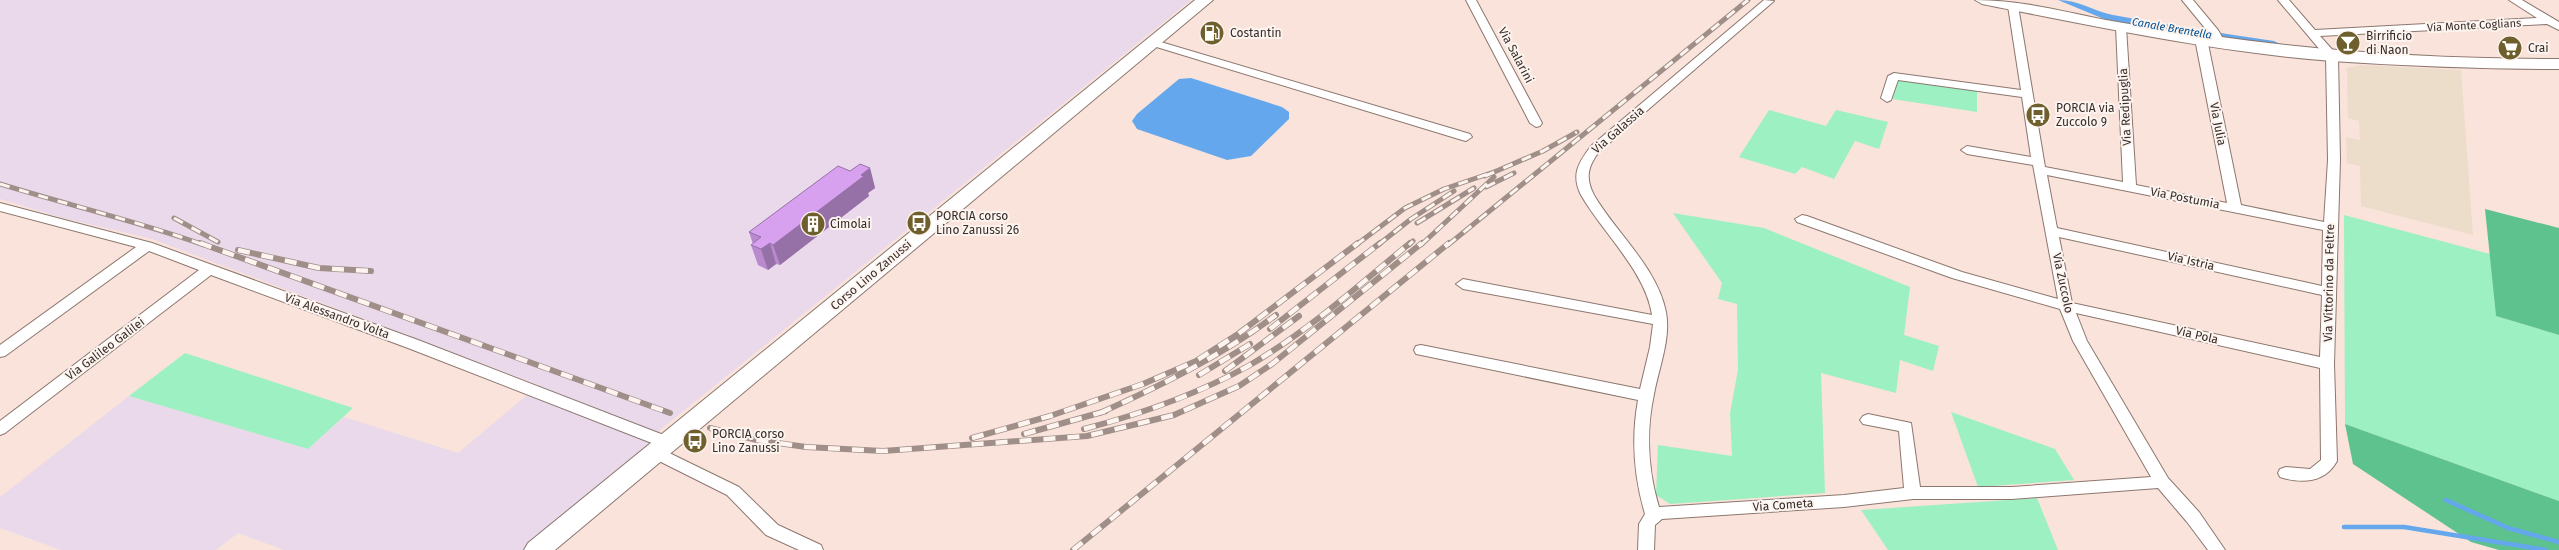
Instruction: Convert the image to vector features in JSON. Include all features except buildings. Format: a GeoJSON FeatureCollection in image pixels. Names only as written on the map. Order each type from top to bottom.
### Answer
{"type":"FeatureCollection","features":[{"type":"Feature","properties":{"kind":"main road","name":"Corso Lino Zanussi"},"geometry":{"type":"LineString","coordinates":[[537,550],[1205,0]]}},
{"type":"Feature","properties":{"kind":"main road"},"geometry":{"type":"LineString","coordinates":[[1982,0],[2121,27],[2213,38],[2332,56],[2499,64],[2559,64]]}},
{"type":"Feature","properties":{"kind":"street","name":"Via Salarini"},"geometry":{"type":"LineString","coordinates":[[1471,0],[1536,124]]}},
{"type":"Feature","properties":{"kind":"street"},"geometry":{"type":"LineString","coordinates":[[2187,0],[2213,38]]}},
{"type":"Feature","properties":{"kind":"street"},"geometry":{"type":"LineString","coordinates":[[2283,0],[2332,56]]}},
{"type":"Feature","properties":{"kind":"street"},"geometry":{"type":"LineString","coordinates":[[2514,0],[2546,21],[2559,27]]}},
{"type":"Feature","properties":{"kind":"street","name":"Via Galassia"},"geometry":{"type":"LineString","coordinates":[[1653,515],[1646,494],[1642,448],[1645,396],[1660,338],[1660,321],[1655,299],[1635,264],[1587,195],[1582,179],[1582,169],[1595,149],[1769,1]]}},
{"type":"Feature","properties":{"kind":"street","name":"Via Zuccolo"},"geometry":{"type":"LineString","coordinates":[[2004,3],[2027,94],[2066,306],[2080,341],[2162,482],[2194,517],[2217,550]]}},
{"type":"Feature","properties":{"kind":"street","name":"Via Monte Coglians"},"geometry":{"type":"LineString","coordinates":[[2313,33],[2546,21]]}},
{"type":"Feature","properties":{"kind":"street","name":"Via Redipuglia"},"geometry":{"type":"LineString","coordinates":[[2121,27],[2130,187]]}},
{"type":"Feature","properties":{"kind":"street","name":"Via Julia"},"geometry":{"type":"LineString","coordinates":[[2213,38],[2235,208]]}},
{"type":"Feature","properties":{"kind":"street"},"geometry":{"type":"LineString","coordinates":[[1154,43],[1466,137]]}},
{"type":"Feature","properties":{"kind":"street","name":"Via Vittorino da Feltre"},"geometry":{"type":"LineString","coordinates":[[2286,473],[2307,477],[2322,471],[2329,461],[2328,292],[2334,160],[2332,56]]}},
{"type":"Feature","properties":{"kind":"street"},"geometry":{"type":"LineString","coordinates":[[1887,98],[1894,76],[2027,94]]}},
{"type":"Feature","properties":{"kind":"street","name":"Via Postumia"},"geometry":{"type":"LineString","coordinates":[[1967,150],[2130,187],[2330,227]]}},
{"type":"Feature","properties":{"kind":"street","name":"Via Alessandro Volta"},"geometry":{"type":"LineString","coordinates":[[0,207],[147,246],[413,344],[662,448],[733,492],[772,530],[815,550]]}},
{"type":"Feature","properties":{"kind":"street","name":"Via Pola"},"geometry":{"type":"LineString","coordinates":[[1802,219],[1957,275],[2066,306],[2327,364]]}},
{"type":"Feature","properties":{"kind":"street","name":"Via Istria"},"geometry":{"type":"LineString","coordinates":[[2052,231],[2328,292]]}},
{"type":"Feature","properties":{"kind":"street"},"geometry":{"type":"LineString","coordinates":[[0,352],[147,246]]}},
{"type":"Feature","properties":{"kind":"street","name":"Via Galileo Galilei"},"geometry":{"type":"LineString","coordinates":[[0,429],[210,269]]}},
{"type":"Feature","properties":{"kind":"street"},"geometry":{"type":"LineString","coordinates":[[1463,284],[1660,321]]}},
{"type":"Feature","properties":{"kind":"street"},"geometry":{"type":"LineString","coordinates":[[1421,350],[1645,396]]}},
{"type":"Feature","properties":{"kind":"street"},"geometry":{"type":"LineString","coordinates":[[1868,420],[1906,427],[1913,493]]}},
{"type":"Feature","properties":{"kind":"street","name":"Via Cometa"},"geometry":{"type":"LineString","coordinates":[[1653,515],[1844,501],[1913,493],[2012,493],[2162,482]]}},
{"type":"Feature","properties":{"kind":"street"},"geometry":{"type":"LineString","coordinates":[[1646,550],[1647,524],[1653,515]]}},
{"type":"Feature","properties":{"kind":"shaded area"},"geometry":{"type":"Polygon","coordinates":[[[0,0],[1191,0],[660,430],[659,445],[532,550],[284,550],[238,533],[216,550],[61,550],[0,528],[0,497],[129,396],[308,449],[344,417],[458,453],[539,385],[152,239],[63,218],[0,199],[0,0]]]}},
{"type":"Feature","properties":{"kind":"shaded area"},"geometry":{"type":"Polygon","coordinates":[[[2362,65],[2461,70],[2473,235],[2361,206],[2360,166],[2347,163],[2346,137],[2360,140],[2359,121],[2348,118],[2347,68],[2362,65]]]}},
{"type":"Feature","properties":{"kind":"green space"},"geometry":{"type":"Polygon","coordinates":[[[1898,78],[1977,89],[1977,112],[1892,99],[1898,78]]]}},
{"type":"Feature","properties":{"kind":"green space"},"geometry":{"type":"Polygon","coordinates":[[[1769,110],[1826,126],[1836,110],[1888,122],[1879,149],[1855,141],[1834,179],[1802,167],[1795,174],[1739,157],[1769,110]]]}},
{"type":"Feature","properties":{"kind":"green space"},"geometry":{"type":"Polygon","coordinates":[[[2485,209],[2559,228],[2559,335],[2496,316],[2485,209]]]}},
{"type":"Feature","properties":{"kind":"green space"},"geometry":{"type":"Polygon","coordinates":[[[1673,213],[1764,228],[1910,287],[1904,335],[1939,346],[1933,371],[1900,360],[1896,393],[1821,373],[1825,493],[1670,504],[1656,495],[1658,445],[1732,456],[1730,413],[1738,370],[1737,304],[1718,299],[1722,283],[1673,213]]]}},
{"type":"Feature","properties":{"kind":"green space"},"geometry":{"type":"Polygon","coordinates":[[[2344,215],[2490,254],[2496,316],[2559,335],[2559,501],[2345,424],[2344,215]]]}},
{"type":"Feature","properties":{"kind":"green space"},"geometry":{"type":"Polygon","coordinates":[[[185,353],[353,408],[308,449],[129,396],[185,353]]]}},
{"type":"Feature","properties":{"kind":"green space"},"geometry":{"type":"Polygon","coordinates":[[[1951,412],[2055,449],[2074,480],[1978,487],[1951,412]]]}},
{"type":"Feature","properties":{"kind":"green space"},"geometry":{"type":"Polygon","coordinates":[[[2345,424],[2559,501],[2559,550],[2499,550],[2471,542],[2353,464],[2345,424]]]}},
{"type":"Feature","properties":{"kind":"green space"},"geometry":{"type":"Polygon","coordinates":[[[2037,498],[2058,550],[1888,550],[1861,510],[2037,498]]]}},
{"type":"Feature","properties":{"kind":"water"},"geometry":{"type":"Polygon","coordinates":[[[1191,78],[1282,107],[1289,112],[1289,119],[1251,156],[1227,160],[1137,129],[1132,121],[1137,114],[1179,79],[1191,78]]]}},
{"type":"Feature","properties":{"kind":"waterway","name":"Canale Brentella"},"geometry":{"type":"LineString","coordinates":[[2063,0],[2104,16],[2171,29],[2274,44]]}},
{"type":"Feature","properties":{"kind":"waterway"},"geometry":{"type":"LineString","coordinates":[[2446,500],[2508,528],[2559,542]]}},
{"type":"Feature","properties":{"kind":"waterway"},"geometry":{"type":"LineString","coordinates":[[2344,527],[2404,527],[2546,550]]}},
{"type":"Feature","properties":{"kind":"railway"},"geometry":{"type":"LineString","coordinates":[[1448,245],[1748,0]]}},
{"type":"Feature","properties":{"kind":"railway"},"geometry":{"type":"LineString","coordinates":[[1485,176],[1543,151],[1577,132]]}},
{"type":"Feature","properties":{"kind":"railway"},"geometry":{"type":"LineString","coordinates":[[1356,245],[1405,208],[1444,189],[1491,173]]}},
{"type":"Feature","properties":{"kind":"railway"},"geometry":{"type":"LineString","coordinates":[[1486,187],[1514,173]]}},
{"type":"Feature","properties":{"kind":"railway"},"geometry":{"type":"LineString","coordinates":[[1421,245],[1494,177]]}},
{"type":"Feature","properties":{"kind":"railway"},"geometry":{"type":"LineString","coordinates":[[0,184],[153,228],[204,245]]}},
{"type":"Feature","properties":{"kind":"railway"},"geometry":{"type":"LineString","coordinates":[[1417,223],[1474,188]]}},
{"type":"Feature","properties":{"kind":"railway"},"geometry":{"type":"LineString","coordinates":[[1378,245],[1411,219],[1454,191]]}},
{"type":"Feature","properties":{"kind":"railway"},"geometry":{"type":"LineString","coordinates":[[174,218],[218,242]]}},
{"type":"Feature","properties":{"kind":"railway"},"geometry":{"type":"LineString","coordinates":[[1409,245],[1413,241]]}},
{"type":"Feature","properties":{"kind":"railway"},"geometry":{"type":"LineString","coordinates":[[200,243],[670,413]]}},
{"type":"Feature","properties":{"kind":"railway"},"geometry":{"type":"LineString","coordinates":[[972,438],[1050,416],[1143,384],[1196,361],[1238,334],[1358,243]]}},
{"type":"Feature","properties":{"kind":"railway"},"geometry":{"type":"LineString","coordinates":[[1270,329],[1380,243]]}},
{"type":"Feature","properties":{"kind":"railway"},"geometry":{"type":"LineString","coordinates":[[1084,429],[1127,417],[1190,394],[1250,365],[1312,323],[1410,243]]}},
{"type":"Feature","properties":{"kind":"railway"},"geometry":{"type":"LineString","coordinates":[[710,428],[757,440],[806,447],[883,451],[1087,436],[1174,415],[1239,386],[1272,364],[1422,243]]}},
{"type":"Feature","properties":{"kind":"railway"},"geometry":{"type":"LineString","coordinates":[[1073,550],[1449,243]]}},
{"type":"Feature","properties":{"kind":"railway"},"geometry":{"type":"LineString","coordinates":[[238,250],[319,268],[371,271]]}},
{"type":"Feature","properties":{"kind":"railway"},"geometry":{"type":"LineString","coordinates":[[1102,412],[1191,369],[1234,344],[1276,315]]}},
{"type":"Feature","properties":{"kind":"railway"},"geometry":{"type":"LineString","coordinates":[[1225,371],[1299,316]]}},
{"type":"Feature","properties":{"kind":"railway"},"geometry":{"type":"LineString","coordinates":[[1199,375],[1250,344]]}},
{"type":"Feature","properties":{"kind":"railway"},"geometry":{"type":"LineString","coordinates":[[1102,412],[1106,411]]}},
{"type":"Feature","properties":{"kind":"railway"},"geometry":{"type":"LineString","coordinates":[[1024,434],[1102,412]]}},
{"type":"Feature","properties":{"kind":"place","name":"Costantin"},"geometry":{"type":"Point","coordinates":[1212,33]}},
{"type":"Feature","properties":{"kind":"place","name":"Birrificio di Naon"},"geometry":{"type":"Point","coordinates":[2348,43]}},
{"type":"Feature","properties":{"kind":"place","name":"Crai"},"geometry":{"type":"Point","coordinates":[2510,48]}},
{"type":"Feature","properties":{"kind":"place","name":"PORCIA via Zuccolo 9"},"geometry":{"type":"Point","coordinates":[2038,115]}},
{"type":"Feature","properties":{"kind":"place","name":"PORCIA corso Lino Zanussi 26"},"geometry":{"type":"Point","coordinates":[919,223]}},
{"type":"Feature","properties":{"kind":"place","name":"Cimolai"},"geometry":{"type":"Point","coordinates":[813,224]}},
{"type":"Feature","properties":{"kind":"place","name":"PORCIA corso Lino Zanussi"},"geometry":{"type":"Point","coordinates":[695,441]}}]}
